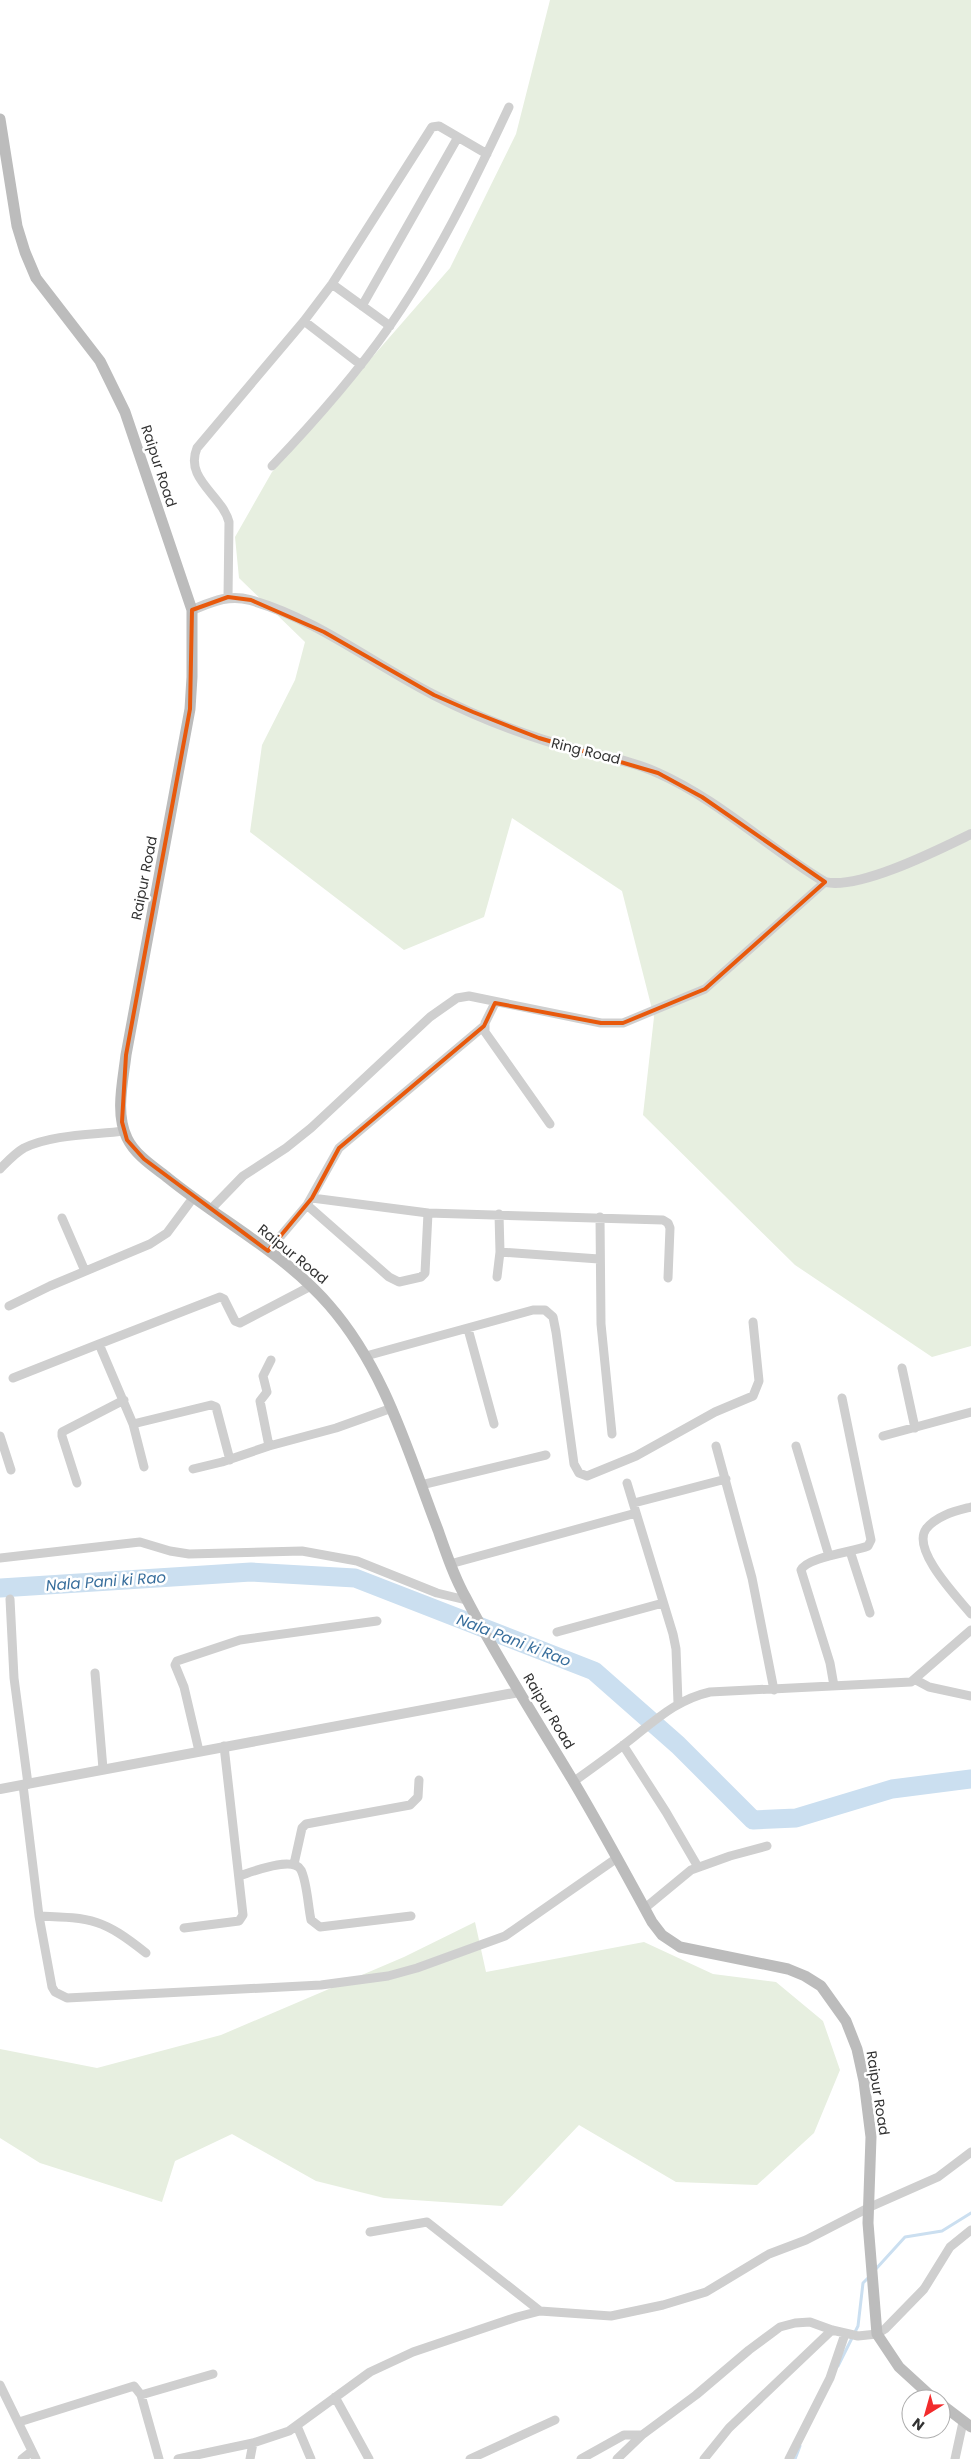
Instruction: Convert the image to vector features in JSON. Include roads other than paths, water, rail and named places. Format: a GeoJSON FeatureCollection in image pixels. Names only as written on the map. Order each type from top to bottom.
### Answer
{"type":"FeatureCollection","features":[{"type":"Feature","properties":{"kind":"main road","name":"Raipur Road"},"geometry":{"type":"LineString","coordinates":[[0,119],[17,226],[25,252],[36,278],[100,362],[125,412],[192,610],[190,709],[126,1055],[121,1106],[124,1131],[133,1148],[193,1198],[268,1250],[311,1286],[329,1305],[366,1356],[392,1408],[450,1564],[469,1603],[644,1908],[662,1935],[680,1947],[788,1969],[806,1976],[821,1986],[846,2021],[857,2049],[864,2081],[871,2137],[868,2223],[877,2334],[899,2367],[923,2389]]}},
{"type":"Feature","properties":{"kind":"main road"},"geometry":{"type":"LineString","coordinates":[[951,2412],[967,2424]]}},
{"type":"Feature","properties":{"kind":"street"},"geometry":{"type":"LineString","coordinates":[[272,466],[319,416],[390,326],[438,247],[487,154],[509,107]]}},
{"type":"Feature","properties":{"kind":"street"},"geometry":{"type":"LineString","coordinates":[[228,597],[229,522],[227,512],[196,472],[194,455],[197,448],[304,321],[332,284],[432,127],[439,126],[487,154]]}},
{"type":"Feature","properties":{"kind":"street"},"geometry":{"type":"LineString","coordinates":[[362,306],[458,137]]}},
{"type":"Feature","properties":{"kind":"street"},"geometry":{"type":"LineString","coordinates":[[332,284],[390,326]]}},
{"type":"Feature","properties":{"kind":"street"},"geometry":{"type":"LineString","coordinates":[[304,321],[361,365]]}},
{"type":"Feature","properties":{"kind":"street","name":"Ring Road"},"geometry":{"type":"LineString","coordinates":[[192,610],[228,597],[251,600],[299,620],[434,695],[473,712],[539,738],[626,761],[658,773],[702,797],[825,882]]}},
{"type":"Feature","properties":{"kind":"street"},"geometry":{"type":"LineString","coordinates":[[210,1210],[242,1176],[286,1148],[311,1128],[447,1004],[457,998],[469,996],[495,1003],[601,1023],[623,1023],[705,989],[825,882],[834,884],[848,883],[870,877],[971,834]]}},
{"type":"Feature","properties":{"kind":"street"},"geometry":{"type":"LineString","coordinates":[[268,1250],[310,1201],[332,1159],[345,1142],[484,1026],[495,1003]]}},
{"type":"Feature","properties":{"kind":"street"},"geometry":{"type":"LineString","coordinates":[[484,1026],[487,1036],[550,1124]]}},
{"type":"Feature","properties":{"kind":"street"},"geometry":{"type":"LineString","coordinates":[[0,1169],[17,1153],[29,1146],[64,1138],[124,1131]]}},
{"type":"Feature","properties":{"kind":"street"},"geometry":{"type":"LineString","coordinates":[[9,1306],[85,1271],[133,1252],[167,1233],[193,1198]]}},
{"type":"Feature","properties":{"kind":"street"},"geometry":{"type":"LineString","coordinates":[[310,1201],[428,1213],[662,1220],[668,1223],[670,1228],[668,1278]]}},
{"type":"Feature","properties":{"kind":"street"},"geometry":{"type":"LineString","coordinates":[[310,1201],[389,1277],[402,1282],[421,1277],[427,1269],[428,1213]]}},
{"type":"Feature","properties":{"kind":"street"},"geometry":{"type":"LineString","coordinates":[[497,1277],[500,1252],[499,1214]]}},
{"type":"Feature","properties":{"kind":"street"},"geometry":{"type":"LineString","coordinates":[[600,1217],[601,1324],[612,1434]]}},
{"type":"Feature","properties":{"kind":"street"},"geometry":{"type":"LineString","coordinates":[[62,1218],[85,1271]]}},
{"type":"Feature","properties":{"kind":"street"},"geometry":{"type":"LineString","coordinates":[[500,1252],[599,1259]]}},
{"type":"Feature","properties":{"kind":"street"},"geometry":{"type":"LineString","coordinates":[[13,1378],[220,1297],[224,1299],[235,1321],[240,1323],[311,1286]]}},
{"type":"Feature","properties":{"kind":"street"},"geometry":{"type":"LineString","coordinates":[[366,1356],[533,1310],[546,1310],[550,1314],[556,1332],[572,1453],[576,1470],[582,1476],[587,1476],[636,1456],[715,1412],[753,1396],[759,1382],[754,1322]]}},
{"type":"Feature","properties":{"kind":"street"},"geometry":{"type":"LineString","coordinates":[[468,1329],[494,1424]]}},
{"type":"Feature","properties":{"kind":"street"},"geometry":{"type":"LineString","coordinates":[[99,1344],[133,1424],[144,1467]]}},
{"type":"Feature","properties":{"kind":"street"},"geometry":{"type":"LineString","coordinates":[[269,1446],[260,1401],[266,1394],[263,1376],[271,1360]]}},
{"type":"Feature","properties":{"kind":"street"},"geometry":{"type":"LineString","coordinates":[[902,1368],[915,1428]]}},
{"type":"Feature","properties":{"kind":"street"},"geometry":{"type":"LineString","coordinates":[[834,1686],[830,1663],[801,1570],[806,1565],[830,1556],[868,1546],[872,1535],[842,1398]]}},
{"type":"Feature","properties":{"kind":"street"},"geometry":{"type":"LineString","coordinates":[[78,1483],[62,1432],[124,1400]]}},
{"type":"Feature","properties":{"kind":"street"},"geometry":{"type":"LineString","coordinates":[[133,1424],[214,1405],[230,1460]]}},
{"type":"Feature","properties":{"kind":"street"},"geometry":{"type":"LineString","coordinates":[[192,1469],[230,1460],[269,1446],[336,1428],[392,1408]]}},
{"type":"Feature","properties":{"kind":"street"},"geometry":{"type":"LineString","coordinates":[[883,1436],[971,1412]]}},
{"type":"Feature","properties":{"kind":"street"},"geometry":{"type":"LineString","coordinates":[[0,1436],[11,1470]]}},
{"type":"Feature","properties":{"kind":"street"},"geometry":{"type":"LineString","coordinates":[[716,1446],[752,1578],[774,1690]]}},
{"type":"Feature","properties":{"kind":"street"},"geometry":{"type":"LineString","coordinates":[[796,1446],[830,1556]]}},
{"type":"Feature","properties":{"kind":"street"},"geometry":{"type":"LineString","coordinates":[[421,1485],[546,1455]]}},
{"type":"Feature","properties":{"kind":"street"},"geometry":{"type":"LineString","coordinates":[[634,1503],[726,1479]]}},
{"type":"Feature","properties":{"kind":"street"},"geometry":{"type":"LineString","coordinates":[[627,1483],[676,1649],[678,1703]]}},
{"type":"Feature","properties":{"kind":"street"},"geometry":{"type":"LineString","coordinates":[[971,1507],[939,1518],[926,1530],[923,1541],[931,1563],[940,1577],[971,1614]]}},
{"type":"Feature","properties":{"kind":"street"},"geometry":{"type":"LineString","coordinates":[[450,1564],[636,1513]]}},
{"type":"Feature","properties":{"kind":"street"},"geometry":{"type":"LineString","coordinates":[[0,1558],[140,1542],[170,1551],[189,1554],[302,1551],[357,1560],[436,1593],[469,1603]]}},
{"type":"Feature","properties":{"kind":"street"},"geometry":{"type":"LineString","coordinates":[[850,1552],[870,1613]]}},
{"type":"Feature","properties":{"kind":"street"},"geometry":{"type":"LineString","coordinates":[[10,1599],[14,1678],[39,1916],[52,1987],[55,1992],[67,1998],[321,1985],[388,1976],[505,1936],[617,1858]]}},
{"type":"Feature","properties":{"kind":"street"},"geometry":{"type":"LineString","coordinates":[[558,1632],[663,1603]]}},
{"type":"Feature","properties":{"kind":"street"},"geometry":{"type":"LineString","coordinates":[[199,1751],[184,1687],[175,1665],[177,1662],[240,1640],[377,1621]]}},
{"type":"Feature","properties":{"kind":"street"},"geometry":{"type":"LineString","coordinates":[[573,1782],[678,1703],[710,1692],[906,1683],[916,1680],[971,1630]]}},
{"type":"Feature","properties":{"kind":"street"},"geometry":{"type":"LineString","coordinates":[[96,1673],[103,1769]]}},
{"type":"Feature","properties":{"kind":"street"},"geometry":{"type":"LineString","coordinates":[[916,1680],[929,1687],[971,1696]]}},
{"type":"Feature","properties":{"kind":"street"},"geometry":{"type":"LineString","coordinates":[[0,1789],[520,1692]]}},
{"type":"Feature","properties":{"kind":"street"},"geometry":{"type":"LineString","coordinates":[[623,1745],[666,1812],[698,1867]]}},
{"type":"Feature","properties":{"kind":"street"},"geometry":{"type":"LineString","coordinates":[[184,1928],[241,1920],[243,1915],[224,1746]]}},
{"type":"Feature","properties":{"kind":"street"},"geometry":{"type":"LineString","coordinates":[[294,1864],[302,1828],[306,1824],[410,1805],[418,1797],[419,1780]]}},
{"type":"Feature","properties":{"kind":"street"},"geometry":{"type":"LineString","coordinates":[[644,1908],[698,1867],[767,1846]]}},
{"type":"Feature","properties":{"kind":"street"},"geometry":{"type":"LineString","coordinates":[[239,1876],[286,1863],[294,1864],[302,1871],[311,1920],[317,1926],[411,1916]]}},
{"type":"Feature","properties":{"kind":"street"},"geometry":{"type":"LineString","coordinates":[[39,1916],[93,1920],[115,1930],[146,1953]]}},
{"type":"Feature","properties":{"kind":"street"},"geometry":{"type":"LineString","coordinates":[[178,2459],[253,2443],[297,2426],[370,2372],[413,2352],[474,2331],[540,2311],[611,2316],[664,2306],[706,2292],[769,2254],[806,2240],[870,2207],[938,2177],[971,2152]]}},
{"type":"Feature","properties":{"kind":"street"},"geometry":{"type":"LineString","coordinates":[[370,2232],[426,2222],[540,2311]]}},
{"type":"Feature","properties":{"kind":"street"},"geometry":{"type":"LineString","coordinates":[[617,2459],[642,2435],[696,2395],[749,2350],[780,2327],[810,2322],[851,2335],[877,2334],[894,2322],[912,2304],[924,2289],[950,2247],[971,2230]]}},
{"type":"Feature","properties":{"kind":"street"},"geometry":{"type":"LineString","coordinates":[[704,2459],[729,2428],[832,2330]]}},
{"type":"Feature","properties":{"kind":"street"},"geometry":{"type":"LineString","coordinates":[[789,2459],[851,2335]]}},
{"type":"Feature","properties":{"kind":"street"},"geometry":{"type":"LineString","coordinates":[[140,2395],[213,2374]]}},
{"type":"Feature","properties":{"kind":"street"},"geometry":{"type":"LineString","coordinates":[[0,2385],[2,2396],[19,2422],[34,2455],[22,2459]]}},
{"type":"Feature","properties":{"kind":"street"},"geometry":{"type":"LineString","coordinates":[[19,2422],[132,2386],[138,2389],[159,2459]]}},
{"type":"Feature","properties":{"kind":"street"},"geometry":{"type":"LineString","coordinates":[[335,2397],[369,2459]]}},
{"type":"Feature","properties":{"kind":"street"},"geometry":{"type":"LineString","coordinates":[[470,2459],[555,2420]]}},
{"type":"Feature","properties":{"kind":"street"},"geometry":{"type":"LineString","coordinates":[[955,2459],[967,2424]]}},
{"type":"Feature","properties":{"kind":"street"},"geometry":{"type":"LineString","coordinates":[[297,2426],[311,2459]]}},
{"type":"Feature","properties":{"kind":"street"},"geometry":{"type":"LineString","coordinates":[[582,2459],[624,2435],[642,2435]]}},
{"type":"Feature","properties":{"kind":"street"},"geometry":{"type":"LineString","coordinates":[[250,2459],[253,2443]]}},
{"type":"Feature","properties":{"kind":"waterway","name":"Nala Pani ki Rao"},"geometry":{"type":"LineString","coordinates":[[0,1588],[251,1572],[355,1578],[594,1671],[678,1745],[753,1820],[796,1818],[892,1789],[971,1779]]}},
{"type":"Feature","properties":{"kind":"waterway"},"geometry":{"type":"LineString","coordinates":[[875,2270],[905,2237],[942,2231],[971,2213]]}},
{"type":"Feature","properties":{"kind":"waterway"},"geometry":{"type":"LineString","coordinates":[[838,2366],[858,2326],[863,2283],[869,2277]]}},
{"type":"Feature","properties":{"kind":"waterway"},"geometry":{"type":"LineString","coordinates":[[795,2459],[800,2446]]}}]}
